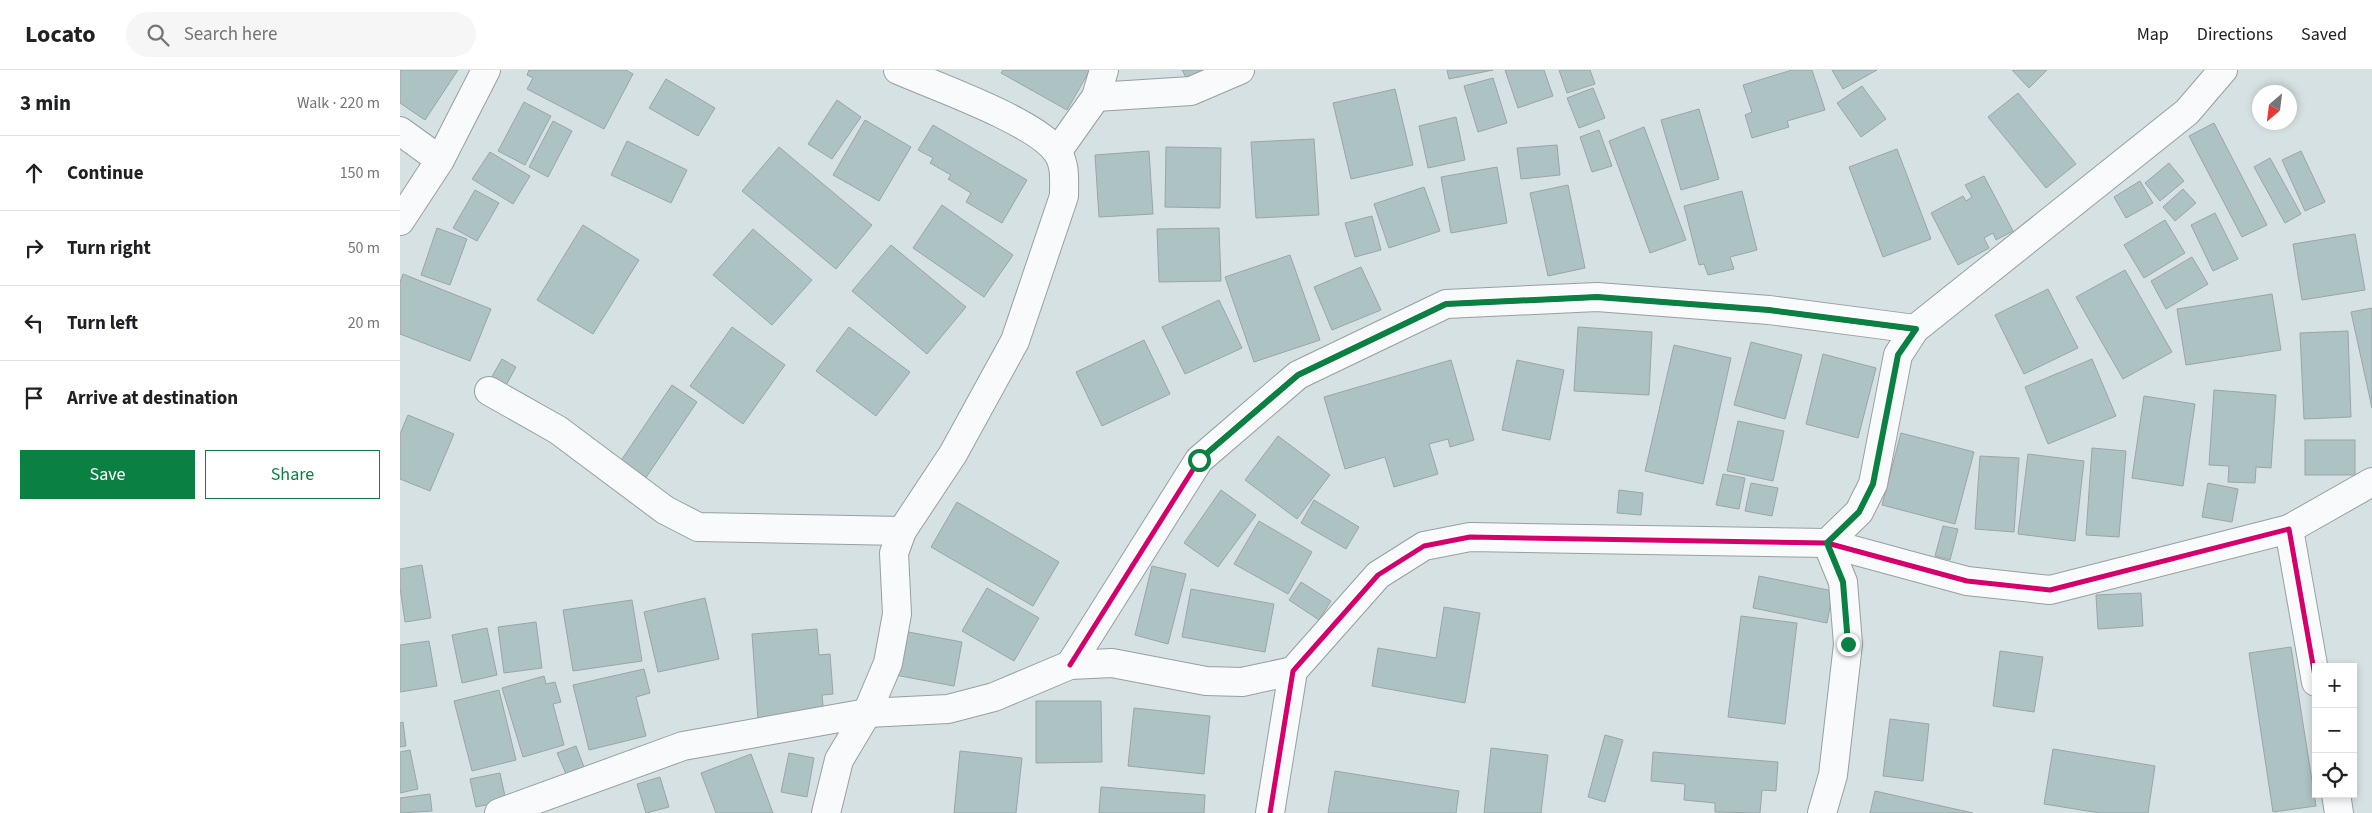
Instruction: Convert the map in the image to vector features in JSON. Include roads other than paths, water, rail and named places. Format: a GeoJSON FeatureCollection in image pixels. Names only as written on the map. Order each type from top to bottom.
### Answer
{"type":"FeatureCollection","features":[{"type":"Feature","properties":{"kind":"street"},"geometry":{"type":"LineString","coordinates":[[400,221],[440,160],[486,70]]}},
{"type":"Feature","properties":{"kind":"street"},"geometry":{"type":"LineString","coordinates":[[826,813],[840,760],[867,713],[888,663],[897,614],[894,553],[902,531],[953,454],[1015,341],[1064,196],[1064,172],[1057,152],[1036,132],[1007,117],[898,70]]}},
{"type":"Feature","properties":{"kind":"street"},"geometry":{"type":"LineString","coordinates":[[1057,152],[1096,97],[1104,70]]}},
{"type":"Feature","properties":{"kind":"street"},"geometry":{"type":"LineString","coordinates":[[1096,97],[1191,91],[1240,70]]}},
{"type":"Feature","properties":{"kind":"street"},"geometry":{"type":"LineString","coordinates":[[1827,543],[1859,512],[1873,484],[1898,355],[1916,329],[2188,112],[2223,70]]}},
{"type":"Feature","properties":{"kind":"street"},"geometry":{"type":"LineString","coordinates":[[400,131],[440,160]]}},
{"type":"Feature","properties":{"kind":"street"},"geometry":{"type":"LineString","coordinates":[[1070,665],[1199,460],[1298,375],[1446,304],[1597,297],[1769,310],[1916,329]]}},
{"type":"Feature","properties":{"kind":"street"},"geometry":{"type":"LineString","coordinates":[[489,391],[558,430],[665,510],[698,527],[902,531]]}},
{"type":"Feature","properties":{"kind":"street"},"geometry":{"type":"LineString","coordinates":[[1270,813],[1293,671],[1378,575],[1424,546],[1470,537],[1827,543],[1967,581],[2050,590],[2289,529],[2372,482]]}},
{"type":"Feature","properties":{"kind":"street"},"geometry":{"type":"LineString","coordinates":[[2289,529],[2313,663]]}},
{"type":"Feature","properties":{"kind":"street"},"geometry":{"type":"LineString","coordinates":[[1822,813],[1833,775],[1848,644],[1843,582],[1827,543]]}},
{"type":"Feature","properties":{"kind":"street"},"geometry":{"type":"LineString","coordinates":[[499,813],[683,746],[867,713],[948,709],[994,697],[1070,665],[1112,663],[1206,681],[1242,682],[1293,671]]}},
{"type":"Feature","properties":{"kind":"street"},"geometry":{"type":"LineString","coordinates":[[2337,798],[2339,813]]}}]}
